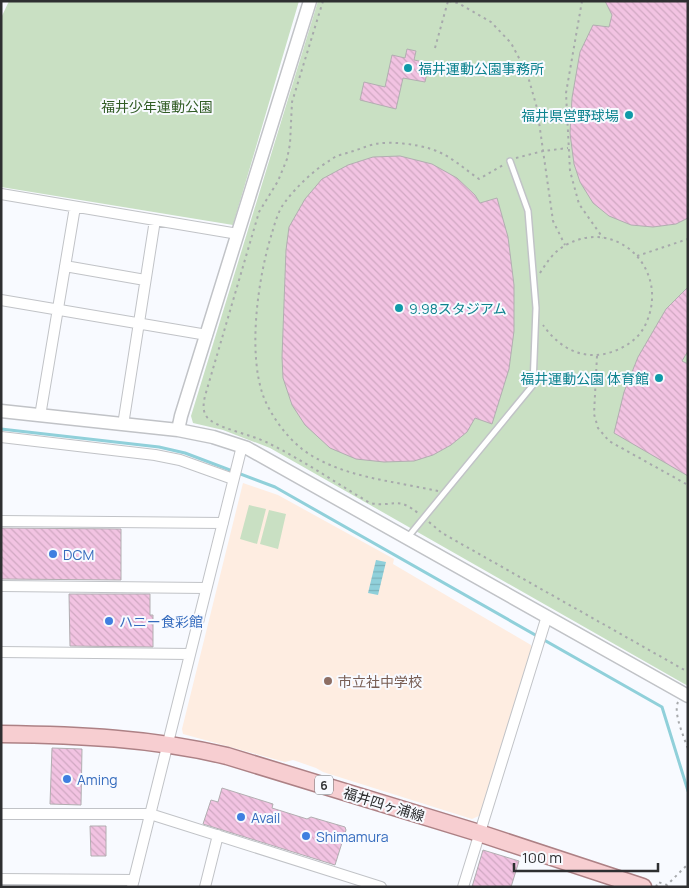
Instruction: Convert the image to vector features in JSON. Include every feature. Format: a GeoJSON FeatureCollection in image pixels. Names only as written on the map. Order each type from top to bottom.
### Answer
{"type":"FeatureCollection","features":[{"type":"Feature","properties":{"kind":"main road","name":"福井四ヶ浦線"},"geometry":{"type":"LineString","coordinates":[[1,734],[110,737],[168,743],[241,760],[479,833],[643,887]]}},
{"type":"Feature","properties":{"kind":"street"},"geometry":{"type":"LineString","coordinates":[[178,430],[310,1]]}},
{"type":"Feature","properties":{"kind":"street"},"geometry":{"type":"LineString","coordinates":[[1,194],[238,234]]}},
{"type":"Feature","properties":{"kind":"street"},"geometry":{"type":"LineString","coordinates":[[40,416],[75,207]]}},
{"type":"Feature","properties":{"kind":"street"},"geometry":{"type":"LineString","coordinates":[[122,424],[155,220]]}},
{"type":"Feature","properties":{"kind":"street"},"geometry":{"type":"LineString","coordinates":[[65,266],[145,280]]}},
{"type":"Feature","properties":{"kind":"street"},"geometry":{"type":"LineString","coordinates":[[1,300],[207,335]]}},
{"type":"Feature","properties":{"kind":"street"},"geometry":{"type":"LineString","coordinates":[[1,411],[178,430],[242,446],[547,616],[683,699]]}},
{"type":"Feature","properties":{"kind":"street"},"geometry":{"type":"LineString","coordinates":[[1,437],[163,456],[234,479]]}},
{"type":"Feature","properties":{"kind":"street"},"geometry":{"type":"LineString","coordinates":[[1,879],[133,883],[242,446]]}},
{"type":"Feature","properties":{"kind":"street"},"geometry":{"type":"LineString","coordinates":[[1,521],[223,523]]}},
{"type":"Feature","properties":{"kind":"street"},"geometry":{"type":"LineString","coordinates":[[1,586],[206,588]]}},
{"type":"Feature","properties":{"kind":"street"},"geometry":{"type":"LineString","coordinates":[[463,887],[547,616]]}},
{"type":"Feature","properties":{"kind":"street"},"geometry":{"type":"LineString","coordinates":[[1,652],[190,654]]}},
{"type":"Feature","properties":{"kind":"street"},"geometry":{"type":"LineString","coordinates":[[1,814],[150,814],[381,887]]}},
{"type":"Feature","properties":{"kind":"street"},"geometry":{"type":"LineString","coordinates":[[205,887],[218,836]]}},
{"type":"Feature","properties":{"kind":"lane"},"geometry":{"type":"LineString","coordinates":[[408,537],[533,385],[536,308],[528,211],[510,161]]}},
{"type":"Feature","properties":{"kind":"path"},"geometry":{"type":"LineString","coordinates":[[323,1],[292,102],[290,144],[287,159],[278,180],[260,212],[205,396],[203,405],[206,416],[215,424],[269,443],[370,503],[380,505],[403,503],[411,507],[442,533],[688,672]]}},
{"type":"Feature","properties":{"kind":"path"},"geometry":{"type":"LineString","coordinates":[[435,48],[449,1],[491,22],[511,43],[527,73],[537,108],[553,221],[565,245]]}},
{"type":"Feature","properties":{"kind":"path"},"geometry":{"type":"LineString","coordinates":[[582,1],[566,93],[570,171],[579,204],[603,238]]}},
{"type":"Feature","properties":{"kind":"path"},"geometry":{"type":"LineString","coordinates":[[445,492],[337,469],[318,460],[300,448],[286,434],[272,414],[264,397],[257,368],[258,295],[263,260],[277,216],[284,203],[301,184],[333,158],[377,144],[407,144],[432,149],[455,160],[479,179],[523,155],[568,148]]}},
{"type":"Feature","properties":{"kind":"path"},"geometry":{"type":"LineString","coordinates":[[536,308],[542,324],[552,337],[565,348],[580,354],[597,356],[616,352],[632,342],[645,327],[652,309],[653,290],[648,271],[637,256],[621,244],[603,238],[584,238],[565,245],[550,257],[540,273]]}},
{"type":"Feature","properties":{"kind":"path"},"geometry":{"type":"LineString","coordinates":[[637,256],[688,239]]}},
{"type":"Feature","properties":{"kind":"path"},"geometry":{"type":"LineString","coordinates":[[597,356],[594,414],[598,428],[609,441],[688,485]]}},
{"type":"Feature","properties":{"kind":"path"},"geometry":{"type":"LineString","coordinates":[[683,699],[676,708],[688,749]]}},
{"type":"Feature","properties":{"kind":"path"},"geometry":{"type":"LineString","coordinates":[[656,887],[658,882],[667,884],[688,864]]}},
{"type":"Feature","properties":{"kind":"shaded area"},"geometry":{"type":"Polygon","coordinates":[[[243,483],[278,495],[394,559],[393,564],[531,645],[532,649],[481,815],[472,819],[323,772],[293,760],[285,762],[183,734],[182,729],[243,483]]]}},
{"type":"Feature","properties":{"kind":"green space","name":"福井少年運動公園"},"geometry":{"type":"Polygon","coordinates":[[[9,1],[299,1],[233,225],[1,187],[1,18],[9,1]]]}},
{"type":"Feature","properties":{"kind":"green space"},"geometry":{"type":"Polygon","coordinates":[[[318,1],[688,1],[688,686],[270,448],[223,430],[193,423],[191,416],[318,1]]]}},
{"type":"Feature","properties":{"kind":"green space"},"geometry":{"type":"Polygon","coordinates":[[[249,505],[266,509],[257,544],[240,539],[249,505]]]}},
{"type":"Feature","properties":{"kind":"green space"},"geometry":{"type":"Polygon","coordinates":[[[269,510],[286,514],[278,549],[260,544],[269,510]]]}},
{"type":"Feature","properties":{"kind":"water"},"geometry":{"type":"Polygon","coordinates":[[[376,560],[386,562],[378,595],[368,593],[376,560]]]}},
{"type":"Feature","properties":{"kind":"building","name":"福井県営野球場"},"geometry":{"type":"Polygon","coordinates":[[[605,1],[688,1],[688,218],[676,224],[653,227],[631,225],[609,216],[593,203],[580,182],[574,164],[570,133],[572,98],[580,52],[593,25],[609,27],[612,15],[605,1]]]}},
{"type":"Feature","properties":{"kind":"building"},"geometry":{"type":"Polygon","coordinates":[[[407,49],[416,51],[414,60],[429,63],[425,82],[403,78],[396,109],[360,100],[364,82],[385,87],[392,55],[405,58],[407,49]]]}},
{"type":"Feature","properties":{"kind":"building","name":"9.98スタジアム"},"geometry":{"type":"Polygon","coordinates":[[[400,156],[432,164],[457,178],[475,195],[480,203],[497,198],[508,237],[514,285],[514,331],[509,369],[492,424],[475,418],[467,432],[451,445],[433,455],[414,461],[384,462],[356,459],[330,448],[305,425],[292,405],[283,378],[282,357],[286,250],[289,227],[305,199],[322,179],[348,165],[373,157],[400,156]]]}},
{"type":"Feature","properties":{"kind":"building","name":"福井運動公園 体育館"},"geometry":{"type":"Polygon","coordinates":[[[688,287],[688,351],[682,361],[688,364],[688,476],[614,433],[624,392],[638,357],[666,309],[688,287]]]}},
{"type":"Feature","properties":{"kind":"building"},"geometry":{"type":"Polygon","coordinates":[[[1,528],[121,529],[121,580],[1,579],[1,528]]]}},
{"type":"Feature","properties":{"kind":"building"},"geometry":{"type":"Polygon","coordinates":[[[69,594],[150,594],[150,615],[153,615],[153,647],[70,646],[69,594]]]}},
{"type":"Feature","properties":{"kind":"building"},"geometry":{"type":"Polygon","coordinates":[[[52,748],[82,749],[81,805],[50,804],[52,748]]]}},
{"type":"Feature","properties":{"kind":"building"},"geometry":{"type":"Polygon","coordinates":[[[222,788],[273,804],[272,808],[307,819],[311,817],[345,827],[346,830],[335,865],[203,824],[211,800],[218,802],[222,788]]]}},
{"type":"Feature","properties":{"kind":"building"},"geometry":{"type":"Polygon","coordinates":[[[90,826],[106,826],[106,856],[91,856],[90,826]]]}},
{"type":"Feature","properties":{"kind":"building"},"geometry":{"type":"Polygon","coordinates":[[[483,850],[519,861],[511,887],[472,887],[483,850]]]}},
{"type":"Feature","properties":{"kind":"waterway"},"geometry":{"type":"LineString","coordinates":[[1,429],[159,447],[185,453],[275,487],[662,707],[688,791]]}},
{"type":"Feature","properties":{"kind":"place","name":"福井運動公園事務所"},"geometry":{"type":"Point","coordinates":[408,68]}},
{"type":"Feature","properties":{"kind":"place","name":"福井県営野球場"},"geometry":{"type":"Point","coordinates":[629,115]}},
{"type":"Feature","properties":{"kind":"place","name":"9.98スタジアム"},"geometry":{"type":"Point","coordinates":[399,308]}},
{"type":"Feature","properties":{"kind":"place","name":"福井運動公園 体育館"},"geometry":{"type":"Point","coordinates":[659,378]}},
{"type":"Feature","properties":{"kind":"place","name":"DCM"},"geometry":{"type":"Point","coordinates":[53,554]}},
{"type":"Feature","properties":{"kind":"place","name":"ハニー食彩館"},"geometry":{"type":"Point","coordinates":[109,621]}},
{"type":"Feature","properties":{"kind":"place","name":"市立社中学校"},"geometry":{"type":"Point","coordinates":[328,681]}},
{"type":"Feature","properties":{"kind":"place","name":"Aming"},"geometry":{"type":"Point","coordinates":[67,779]}},
{"type":"Feature","properties":{"kind":"place","name":"Avail"},"geometry":{"type":"Point","coordinates":[241,817]}},
{"type":"Feature","properties":{"kind":"place","name":"Shimamura"},"geometry":{"type":"Point","coordinates":[306,836]}}]}
